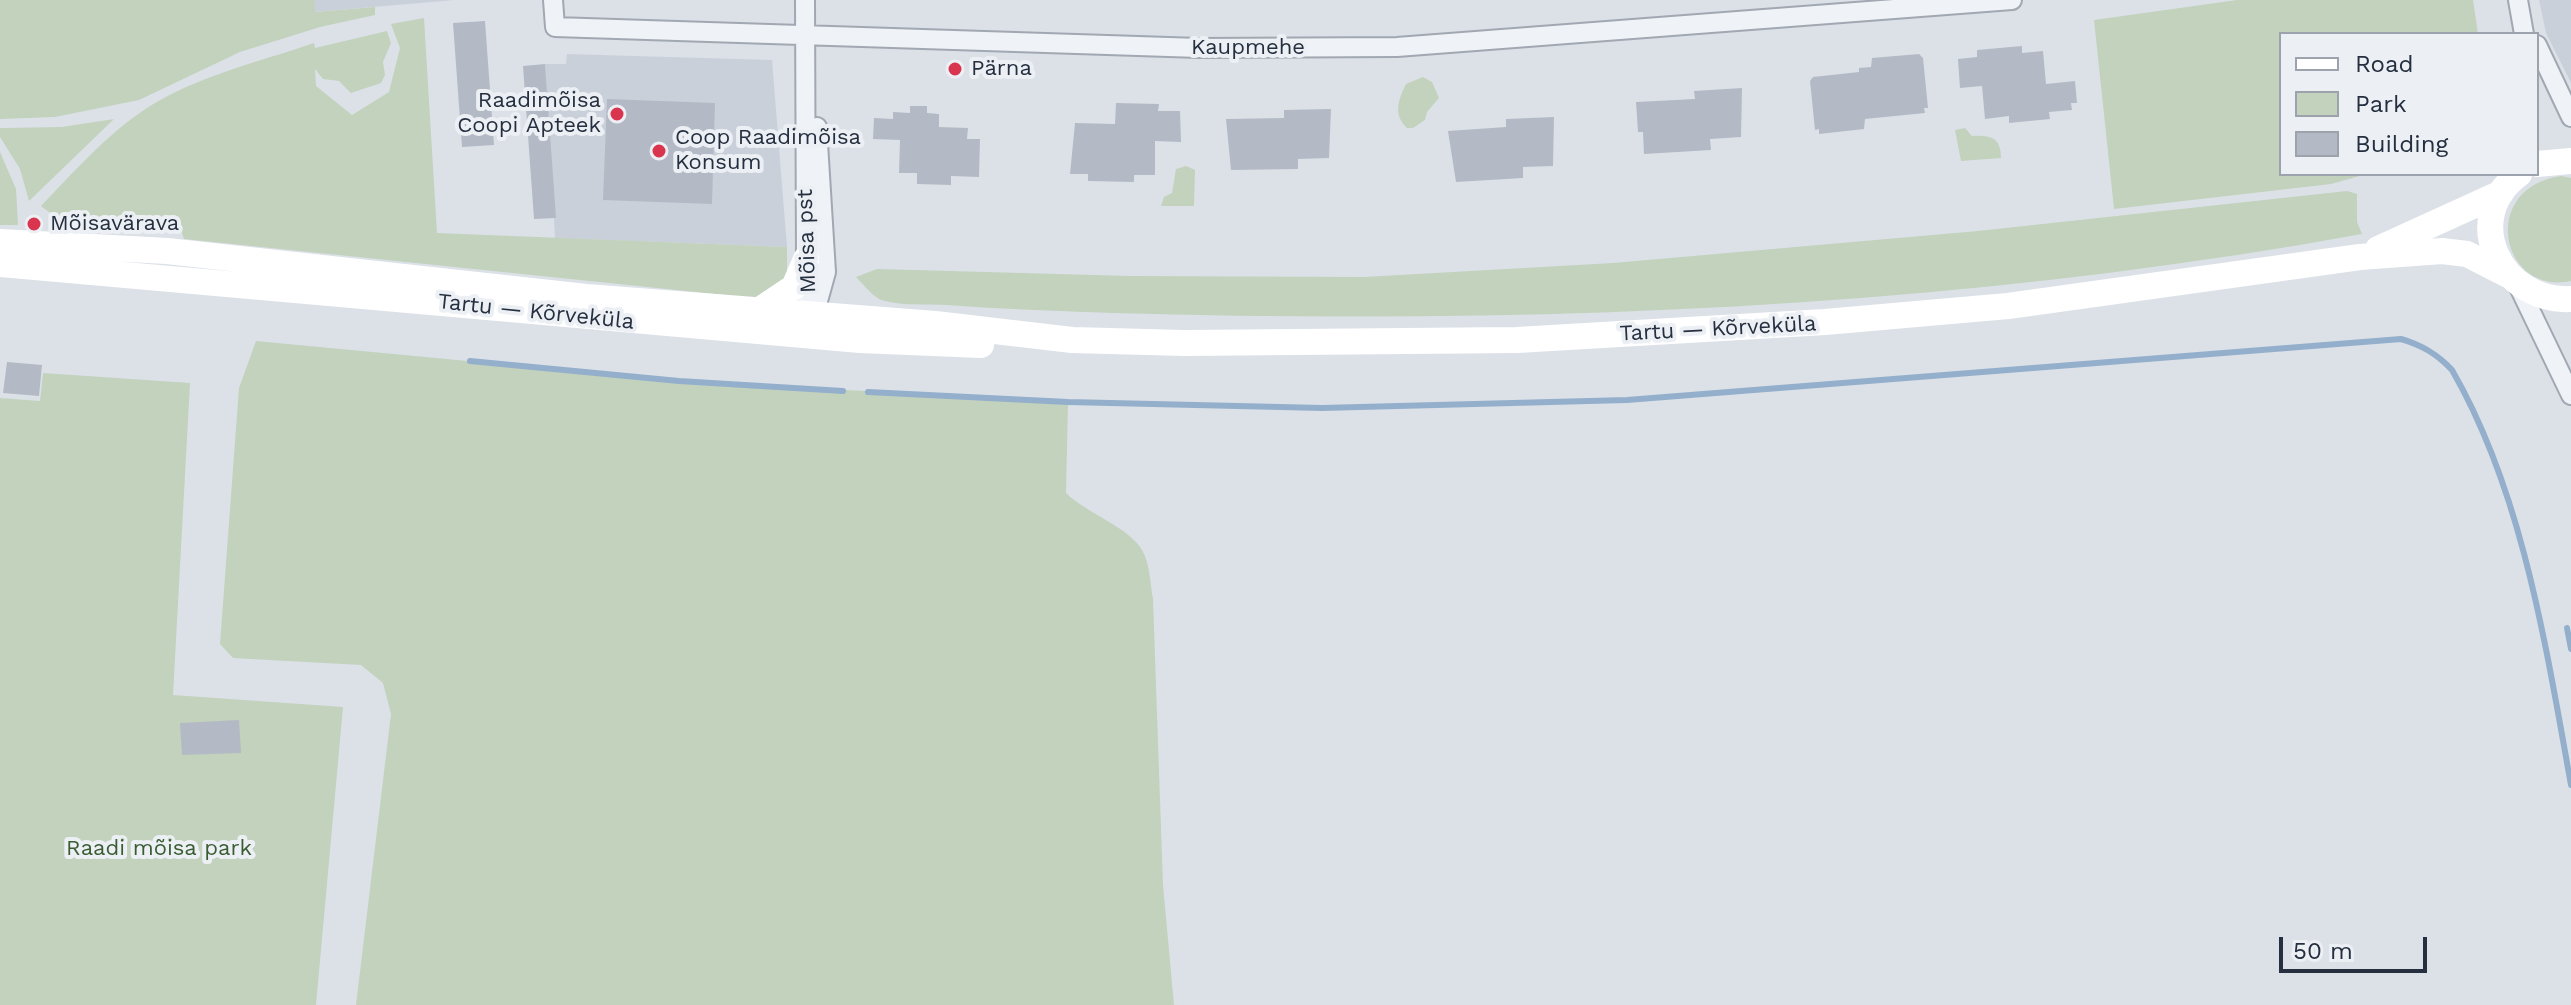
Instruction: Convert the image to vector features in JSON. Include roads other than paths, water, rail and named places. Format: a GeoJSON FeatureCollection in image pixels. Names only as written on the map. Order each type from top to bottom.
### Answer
{"type":"FeatureCollection","features":[{"type":"Feature","properties":{"kind":"main road"},"geometry":{"type":"LineString","coordinates":[[2539,164],[2571,161]]}},
{"type":"Feature","properties":{"kind":"main road"},"geometry":{"type":"LineString","coordinates":[[2510,183],[2493,213],[2491,235],[2496,257],[2513,280]]}},
{"type":"Feature","properties":{"kind":"main road","name":"Tartu — Kõrveküla"},"geometry":{"type":"LineString","coordinates":[[2360,257],[2510,183]]}},
{"type":"Feature","properties":{"kind":"main road","name":"Tartu — Kõrveküla"},"geometry":{"type":"LineString","coordinates":[[0,242],[244,258],[586,297],[758,311],[812,326]]}},
{"type":"Feature","properties":{"kind":"main road","name":"Tartu — Kõrveküla"},"geometry":{"type":"LineString","coordinates":[[0,264],[812,326],[935,324],[1072,340],[1414,343],[1704,330],[2008,306],[2360,257],[2442,251],[2467,254],[2535,295],[2571,299]]}},
{"type":"Feature","properties":{"kind":"main road"},"geometry":{"type":"LineString","coordinates":[[758,311],[794,287],[806,259]]}},
{"type":"Feature","properties":{"kind":"street","name":"Kaupmehe"},"geometry":{"type":"LineString","coordinates":[[553,0],[555,27],[1199,48],[1397,47],[1940,3],[2012,0]]}},
{"type":"Feature","properties":{"kind":"street","name":"Mõisa pst"},"geometry":{"type":"LineString","coordinates":[[805,0],[806,259],[807,299],[812,326]]}},
{"type":"Feature","properties":{"kind":"street"},"geometry":{"type":"LineString","coordinates":[[2520,6],[2524,32]]}},
{"type":"Feature","properties":{"kind":"street"},"geometry":{"type":"LineString","coordinates":[[2520,6],[2531,32]]}},
{"type":"Feature","properties":{"kind":"street"},"geometry":{"type":"LineString","coordinates":[[2539,49],[2571,117]]}},
{"type":"Feature","properties":{"kind":"street","name":"Mõisa pst"},"geometry":{"type":"LineString","coordinates":[[807,69],[816,122],[826,272],[812,326]]}},
{"type":"Feature","properties":{"kind":"street"},"geometry":{"type":"LineString","coordinates":[[2513,280],[2571,395]]}},
{"type":"Feature","properties":{"kind":"waterway"},"geometry":{"type":"LineString","coordinates":[[868,392],[1068,402],[1322,408],[1627,400],[2401,339],[2429,351],[2452,370],[2497,467],[2529,572],[2571,785]]}},
{"type":"Feature","properties":{"kind":"waterway"},"geometry":{"type":"LineString","coordinates":[[470,361],[679,381],[843,391]]}},
{"type":"Feature","properties":{"kind":"waterway"},"geometry":{"type":"LineString","coordinates":[[2567,628],[2571,649]]}},
{"type":"Feature","properties":{"kind":"place","name":"Pärna"},"geometry":{"type":"Point","coordinates":[955,69]}},
{"type":"Feature","properties":{"kind":"place","name":"Raadimõisa Coopi Apteek"},"geometry":{"type":"Point","coordinates":[617,114]}},
{"type":"Feature","properties":{"kind":"place","name":"Coop Raadimõisa Konsum"},"geometry":{"type":"Point","coordinates":[659,151]}},
{"type":"Feature","properties":{"kind":"place","name":"Mõisavärava"},"geometry":{"type":"Point","coordinates":[34,224]}},
{"type":"Feature","properties":{"kind":"park label","name":"Raadi mõisa park"},"geometry":{"type":"Point","coordinates":[159,849]}}]}
